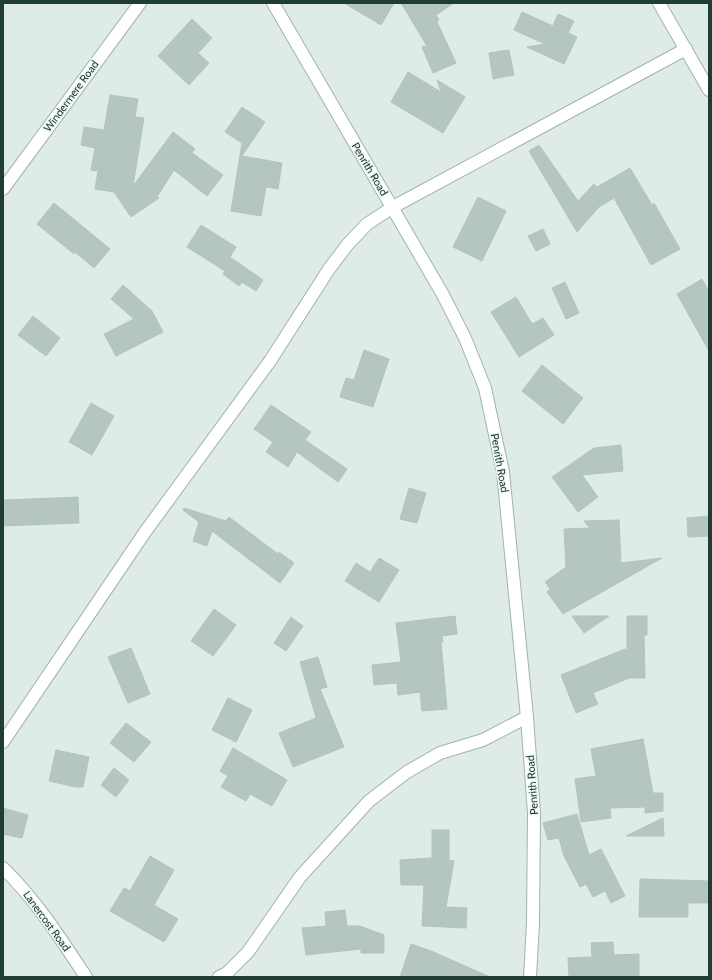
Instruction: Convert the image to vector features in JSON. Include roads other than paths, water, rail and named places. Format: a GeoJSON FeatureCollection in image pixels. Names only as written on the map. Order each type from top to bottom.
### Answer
{"type":"FeatureCollection","features":[{"type":"Feature","properties":{"kind":"street","name":"Windermere Road"},"geometry":{"type":"LineString","coordinates":[[3,189],[140,3]]}},
{"type":"Feature","properties":{"kind":"street","name":"Penrith Road"},"geometry":{"type":"LineString","coordinates":[[273,3],[446,299],[465,338],[485,388],[503,472],[527,717],[534,813],[533,923],[530,977]]}},
{"type":"Feature","properties":{"kind":"street"},"geometry":{"type":"LineString","coordinates":[[659,3],[709,90]]}},
{"type":"Feature","properties":{"kind":"street"},"geometry":{"type":"LineString","coordinates":[[3,742],[145,532],[270,361],[329,270],[348,244],[367,224],[393,208],[686,49]]}},
{"type":"Feature","properties":{"kind":"street"},"geometry":{"type":"LineString","coordinates":[[219,977],[227,972],[248,952],[300,877],[369,801],[407,772],[440,753],[483,740],[527,717]]}},
{"type":"Feature","properties":{"kind":"street","name":"Lanercost Road"},"geometry":{"type":"LineString","coordinates":[[3,868],[20,885],[64,943],[86,977]]}}]}
